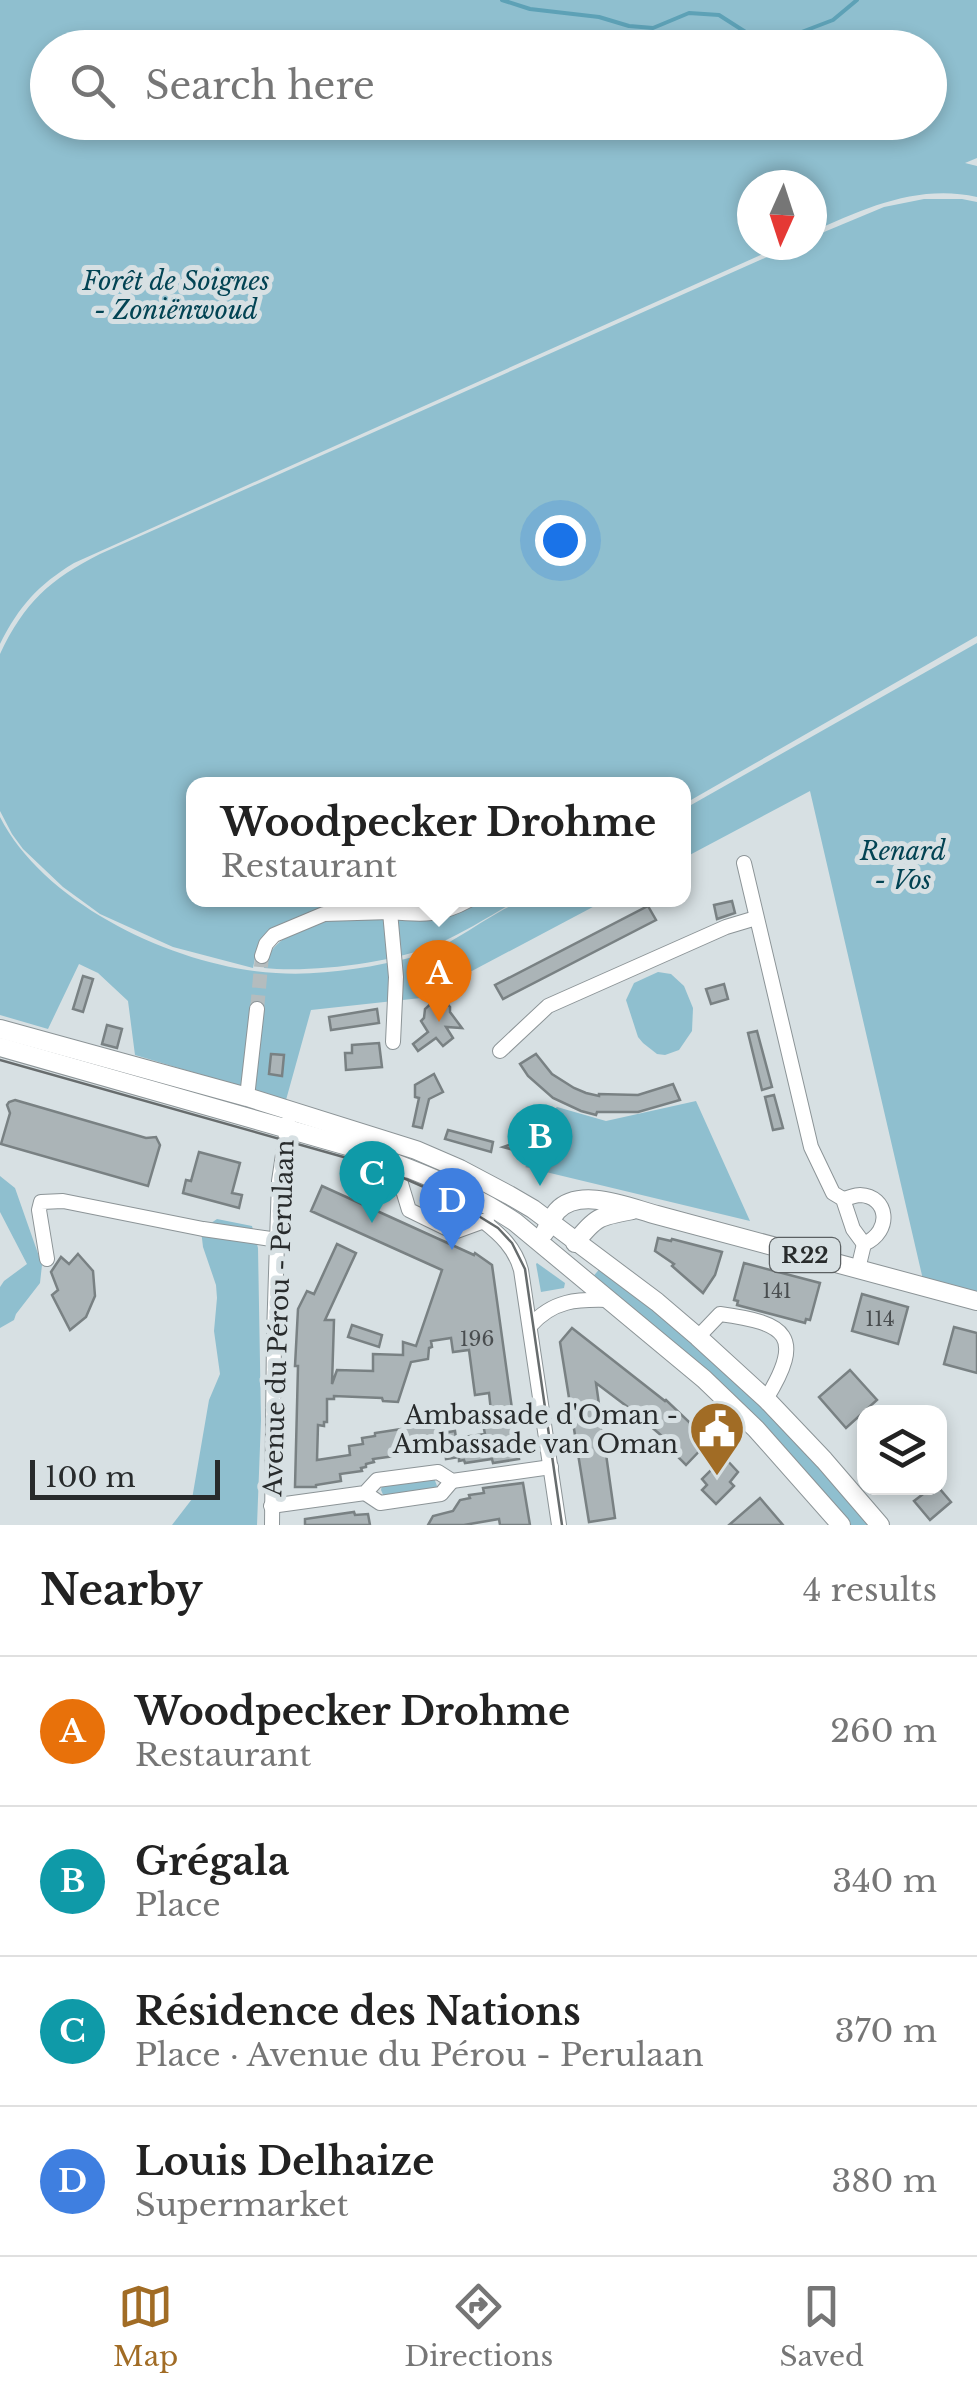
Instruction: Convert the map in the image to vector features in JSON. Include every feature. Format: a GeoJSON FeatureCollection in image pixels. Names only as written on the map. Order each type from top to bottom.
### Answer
{"type":"FeatureCollection","features":[{"type":"Feature","properties":{"kind":"main road"},"geometry":{"type":"LineString","coordinates":[[0,1028],[246,1098],[468,1195],[516,1222],[704,1378],[756,1429],[841,1525]]}},
{"type":"Feature","properties":{"kind":"main road"},"geometry":{"type":"LineString","coordinates":[[0,1047],[416,1150],[509,1195],[657,1302],[698,1337],[766,1399],[880,1525]]}},
{"type":"Feature","properties":{"kind":"main road","name":"R22"},"geometry":{"type":"LineString","coordinates":[[550,1223],[563,1207],[589,1199],[609,1200],[977,1301]]}},
{"type":"Feature","properties":{"kind":"main road"},"geometry":{"type":"LineString","coordinates":[[545,1248],[575,1243],[591,1223],[604,1215],[636,1210]]}},
{"type":"Feature","properties":{"kind":"main road"},"geometry":{"type":"LineString","coordinates":[[545,1248],[545,1230],[550,1223]]}},
{"type":"Feature","properties":{"kind":"street"},"geometry":{"type":"LineString","coordinates":[[744,863],[811,1148],[833,1193],[843,1199],[864,1244]]}},
{"type":"Feature","properties":{"kind":"street"},"geometry":{"type":"LineString","coordinates":[[388,907],[396,977],[393,1042]]}},
{"type":"Feature","properties":{"kind":"street"},"geometry":{"type":"LineString","coordinates":[[262,956],[274,935],[324,914],[436,914],[457,907]]}},
{"type":"Feature","properties":{"kind":"street"},"geometry":{"type":"LineString","coordinates":[[500,1051],[548,1006],[726,927],[756,918]]}},
{"type":"Feature","properties":{"kind":"street"},"geometry":{"type":"LineString","coordinates":[[246,1098],[257,1009]]}},
{"type":"Feature","properties":{"kind":"street","name":"Avenue du Pérou - Perulaan"},"geometry":{"type":"LineString","coordinates":[[272,1525],[280,1181],[289,1119]]}},
{"type":"Feature","properties":{"kind":"street"},"geometry":{"type":"LineString","coordinates":[[396,1164],[409,1210],[454,1232],[500,1213]]}},
{"type":"Feature","properties":{"kind":"street"},"geometry":{"type":"LineString","coordinates":[[843,1199],[867,1197],[883,1212],[883,1227],[864,1244],[858,1269]]}},
{"type":"Feature","properties":{"kind":"street"},"geometry":{"type":"LineString","coordinates":[[47,1259],[41,1202],[63,1201],[278,1240]]}},
{"type":"Feature","properties":{"kind":"street"},"geometry":{"type":"LineString","coordinates":[[483,1222],[502,1236],[519,1262],[559,1525]]}},
{"type":"Feature","properties":{"kind":"street"},"geometry":{"type":"LineString","coordinates":[[530,1326],[556,1304],[610,1300]]}},
{"type":"Feature","properties":{"kind":"street"},"geometry":{"type":"LineString","coordinates":[[698,1337],[720,1314],[766,1323],[780,1331],[786,1342],[786,1357],[780,1378],[766,1399]]}},
{"type":"Feature","properties":{"kind":"street"},"geometry":{"type":"LineString","coordinates":[[271,1506],[366,1493],[377,1480],[438,1472],[452,1481],[551,1467]]}},
{"type":"Feature","properties":{"kind":"street"},"geometry":{"type":"LineString","coordinates":[[366,1493],[380,1503],[441,1494],[452,1481]]}},
{"type":"Feature","properties":{"kind":"green space","name":"Forêt de Soignes - Zoniënwoud"},"geometry":{"type":"Polygon","coordinates":[[[0,0],[977,0],[977,158],[965,163],[977,166],[977,197],[913,196],[872,207],[827,226],[827,170],[737,170],[737,260],[750,260],[74,563],[31,598],[0,644],[0,0]]]}},
{"type":"Feature","properties":{"kind":"green space"},"geometry":{"type":"Polygon","coordinates":[[[924,199],[977,202],[977,636],[691,800],[691,777],[186,777],[186,907],[328,907],[261,942],[253,968],[173,947],[100,914],[63,887],[23,849],[0,811],[0,654],[19,620],[53,583],[100,554],[760,260],[827,260],[827,231],[884,207],[924,199]]]}},
{"type":"Feature","properties":{"kind":"green space","name":"Renard - Vos"},"geometry":{"type":"Polygon","coordinates":[[[977,643],[977,1299],[924,1284],[810,791],[691,854],[691,805],[977,643]]]}},
{"type":"Feature","properties":{"kind":"green space"},"geometry":{"type":"Polygon","coordinates":[[[0,817],[21,849],[82,904],[158,945],[238,969],[310,973],[380,965],[442,946],[510,907],[593,907],[421,998],[311,1010],[286,1100],[135,1055],[128,1001],[98,973],[79,964],[48,1029],[0,1015],[0,817]]]}},
{"type":"Feature","properties":{"kind":"green space"},"geometry":{"type":"Polygon","coordinates":[[[375,907],[506,907],[446,940],[397,957],[327,968],[264,968],[278,944],[304,928],[336,918],[379,916],[375,907]]]}},
{"type":"Feature","properties":{"kind":"green space"},"geometry":{"type":"Polygon","coordinates":[[[658,972],[671,974],[684,986],[693,1008],[692,1031],[679,1050],[665,1055],[657,1054],[638,1037],[626,1000],[634,983],[658,972]]]}},
{"type":"Feature","properties":{"kind":"green space"},"geometry":{"type":"Polygon","coordinates":[[[696,1101],[750,1221],[525,1167],[538,1157],[542,1119],[557,1107],[606,1121],[696,1101]]]}},
{"type":"Feature","properties":{"kind":"green space"},"geometry":{"type":"Polygon","coordinates":[[[0,1176],[15,1188],[42,1265],[40,1283],[14,1320],[0,1328],[0,1287],[27,1264],[0,1212],[0,1176]]]}},
{"type":"Feature","properties":{"kind":"green space"},"geometry":{"type":"Polygon","coordinates":[[[217,1219],[252,1226],[258,1248],[261,1420],[257,1525],[172,1525],[192,1499],[209,1400],[220,1374],[214,1331],[216,1285],[201,1230],[217,1219]]]}},
{"type":"Feature","properties":{"kind":"green space"},"geometry":{"type":"Polygon","coordinates":[[[537,1263],[565,1283],[564,1288],[541,1292],[537,1263]]]}},
{"type":"Feature","properties":{"kind":"green space"},"geometry":{"type":"Polygon","coordinates":[[[601,1267],[678,1326],[788,1430],[871,1525],[849,1525],[592,1278],[601,1267]]]}},
{"type":"Feature","properties":{"kind":"green space"},"geometry":{"type":"Polygon","coordinates":[[[434,1478],[435,1491],[384,1497],[381,1490],[382,1485],[434,1478]]]}},
{"type":"Feature","properties":{"kind":"building"},"geometry":{"type":"Polygon","coordinates":[[[732,901],[735,913],[717,919],[714,905],[732,901]]]}},
{"type":"Feature","properties":{"kind":"building"},"geometry":{"type":"Polygon","coordinates":[[[646,907],[656,920],[503,999],[495,985],[646,907]]]}},
{"type":"Feature","properties":{"kind":"building"},"geometry":{"type":"Polygon","coordinates":[[[83,976],[93,979],[83,1012],[73,1009],[83,976]]]}},
{"type":"Feature","properties":{"kind":"building"},"geometry":{"type":"Polygon","coordinates":[[[724,984],[728,999],[711,1004],[706,989],[724,984]]]}},
{"type":"Feature","properties":{"kind":"building"},"geometry":{"type":"Polygon","coordinates":[[[442,998],[462,1028],[446,1027],[453,1038],[443,1046],[436,1038],[418,1051],[413,1044],[428,1032],[421,1021],[425,1009],[442,998]]]}},
{"type":"Feature","properties":{"kind":"building"},"geometry":{"type":"Polygon","coordinates":[[[377,1009],[379,1023],[331,1030],[329,1017],[377,1009]]]}},
{"type":"Feature","properties":{"kind":"building"},"geometry":{"type":"Polygon","coordinates":[[[107,1025],[122,1029],[117,1048],[102,1044],[107,1025]]]}},
{"type":"Feature","properties":{"kind":"building"},"geometry":{"type":"Polygon","coordinates":[[[757,1031],[772,1087],[762,1090],[748,1033],[757,1031]]]}},
{"type":"Feature","properties":{"kind":"building"},"geometry":{"type":"Polygon","coordinates":[[[379,1043],[382,1067],[346,1070],[345,1053],[352,1053],[352,1045],[379,1043]]]}},
{"type":"Feature","properties":{"kind":"building"},"geometry":{"type":"Polygon","coordinates":[[[271,1054],[284,1055],[282,1076],[269,1074],[271,1054]]]}},
{"type":"Feature","properties":{"kind":"building"},"geometry":{"type":"Polygon","coordinates":[[[536,1054],[552,1074],[586,1093],[638,1095],[673,1084],[680,1100],[638,1112],[596,1115],[581,1111],[553,1098],[528,1076],[520,1064],[536,1054]]]}},
{"type":"Feature","properties":{"kind":"building"},"geometry":{"type":"Polygon","coordinates":[[[434,1074],[443,1092],[429,1099],[422,1128],[413,1126],[419,1098],[415,1097],[415,1085],[434,1074]]]}},
{"type":"Feature","properties":{"kind":"building"},"geometry":{"type":"Polygon","coordinates":[[[774,1095],[783,1128],[773,1130],[765,1097],[774,1095]]]}},
{"type":"Feature","properties":{"kind":"building"},"geometry":{"type":"Polygon","coordinates":[[[15,1100],[146,1138],[156,1137],[160,1145],[148,1186],[1,1144],[10,1113],[7,1105],[15,1100]]]}},
{"type":"Feature","properties":{"kind":"building"},"geometry":{"type":"Polygon","coordinates":[[[448,1130],[493,1142],[491,1152],[445,1139],[448,1130]]]}},
{"type":"Feature","properties":{"kind":"building"},"geometry":{"type":"Polygon","coordinates":[[[522,1137],[538,1142],[536,1156],[503,1147],[522,1137]]]}},
{"type":"Feature","properties":{"kind":"building"},"geometry":{"type":"Polygon","coordinates":[[[199,1152],[240,1163],[232,1193],[242,1195],[239,1208],[183,1193],[186,1180],[191,1181],[199,1152]]]}},
{"type":"Feature","properties":{"kind":"building"},"geometry":{"type":"Polygon","coordinates":[[[322,1186],[475,1253],[492,1265],[519,1459],[465,1463],[459,1457],[446,1459],[445,1450],[431,1451],[373,1459],[362,1471],[340,1474],[341,1481],[295,1487],[298,1309],[307,1291],[314,1294],[337,1244],[356,1253],[325,1320],[334,1320],[332,1384],[337,1370],[373,1371],[373,1354],[403,1355],[403,1342],[416,1346],[442,1270],[311,1211],[322,1186]],[[451,1338],[431,1341],[428,1359],[411,1362],[398,1402],[382,1398],[327,1399],[327,1422],[318,1425],[317,1460],[350,1455],[349,1446],[363,1444],[362,1438],[401,1429],[403,1424],[413,1421],[438,1418],[442,1433],[455,1431],[456,1438],[485,1434],[483,1424],[492,1420],[489,1393],[475,1395],[469,1350],[453,1352],[451,1338]]]}},
{"type":"Feature","properties":{"kind":"building"},"geometry":{"type":"Polygon","coordinates":[[[658,1238],[722,1252],[715,1275],[703,1293],[655,1251],[658,1238]]]}},
{"type":"Feature","properties":{"kind":"building"},"geometry":{"type":"Polygon","coordinates":[[[78,1254],[93,1271],[95,1296],[86,1317],[70,1330],[52,1295],[58,1290],[51,1272],[61,1257],[69,1264],[78,1254]]]}},
{"type":"Feature","properties":{"kind":"building"},"geometry":{"type":"Polygon","coordinates":[[[744,1263],[820,1283],[810,1320],[805,1323],[737,1305],[734,1300],[744,1263]]]}},
{"type":"Feature","properties":{"kind":"building"},"geometry":{"type":"Polygon","coordinates":[[[862,1294],[908,1307],[898,1344],[852,1331],[862,1294]]]}},
{"type":"Feature","properties":{"kind":"building"},"geometry":{"type":"Polygon","coordinates":[[[352,1325],[382,1335],[379,1347],[348,1337],[352,1325]]]}},
{"type":"Feature","properties":{"kind":"building"},"geometry":{"type":"Polygon","coordinates":[[[954,1327],[977,1333],[977,1373],[944,1364],[954,1327]]]}},
{"type":"Feature","properties":{"kind":"building"},"geometry":{"type":"Polygon","coordinates":[[[572,1328],[666,1400],[709,1441],[686,1465],[675,1454],[678,1450],[596,1383],[615,1518],[589,1522],[560,1342],[572,1328]]]}},
{"type":"Feature","properties":{"kind":"building"},"geometry":{"type":"Polygon","coordinates":[[[850,1370],[877,1400],[871,1405],[857,1405],[857,1418],[846,1428],[819,1397],[850,1370]]]}},
{"type":"Feature","properties":{"kind":"building"},"geometry":{"type":"Polygon","coordinates":[[[724,1457],[738,1472],[730,1482],[734,1486],[716,1504],[702,1490],[707,1485],[702,1479],[724,1457]]]}},
{"type":"Feature","properties":{"kind":"building"},"geometry":{"type":"Polygon","coordinates":[[[523,1483],[530,1525],[500,1525],[499,1519],[464,1525],[428,1525],[433,1516],[453,1511],[460,1500],[484,1493],[483,1488],[523,1483]]]}},
{"type":"Feature","properties":{"kind":"building"},"geometry":{"type":"Polygon","coordinates":[[[922,1495],[945,1495],[951,1502],[930,1520],[914,1501],[922,1495]]]}},
{"type":"Feature","properties":{"kind":"building"},"geometry":{"type":"Polygon","coordinates":[[[760,1498],[783,1525],[729,1525],[760,1498]]]}},
{"type":"Feature","properties":{"kind":"building"},"geometry":{"type":"Polygon","coordinates":[[[354,1512],[368,1514],[370,1525],[305,1525],[305,1519],[354,1512]]]}},
{"type":"Feature","properties":{"kind":"waterway"},"geometry":{"type":"LineString","coordinates":[[502,0],[530,9],[653,28],[689,13],[719,15],[742,30]]}},
{"type":"Feature","properties":{"kind":"waterway"},"geometry":{"type":"LineString","coordinates":[[807,30],[833,20],[857,0]]}},
{"type":"Feature","properties":{"kind":"tunnel"},"geometry":{"type":"LineString","coordinates":[[257,1009],[262,956]]}},
{"type":"Feature","properties":{"kind":"tram line"},"geometry":{"type":"LineString","coordinates":[[0,1060],[347,1158],[451,1199],[498,1228],[512,1243],[525,1269],[562,1525]]}},
{"type":"Feature","properties":{"kind":"place","name":"Woodpecker Drohme"},"geometry":{"type":"Point","coordinates":[439,1022]}},
{"type":"Feature","properties":{"kind":"place","name":"Grégala"},"geometry":{"type":"Point","coordinates":[540,1186]}},
{"type":"Feature","properties":{"kind":"place","name":"Résidence des Nations"},"geometry":{"type":"Point","coordinates":[372,1223]}},
{"type":"Feature","properties":{"kind":"place","name":"Louis Delhaize"},"geometry":{"type":"Point","coordinates":[452,1250]}},
{"type":"Feature","properties":{"kind":"place","name":"Ambassade d'Oman - Ambassade van Oman"},"geometry":{"type":"Point","coordinates":[717,1478]}}]}
